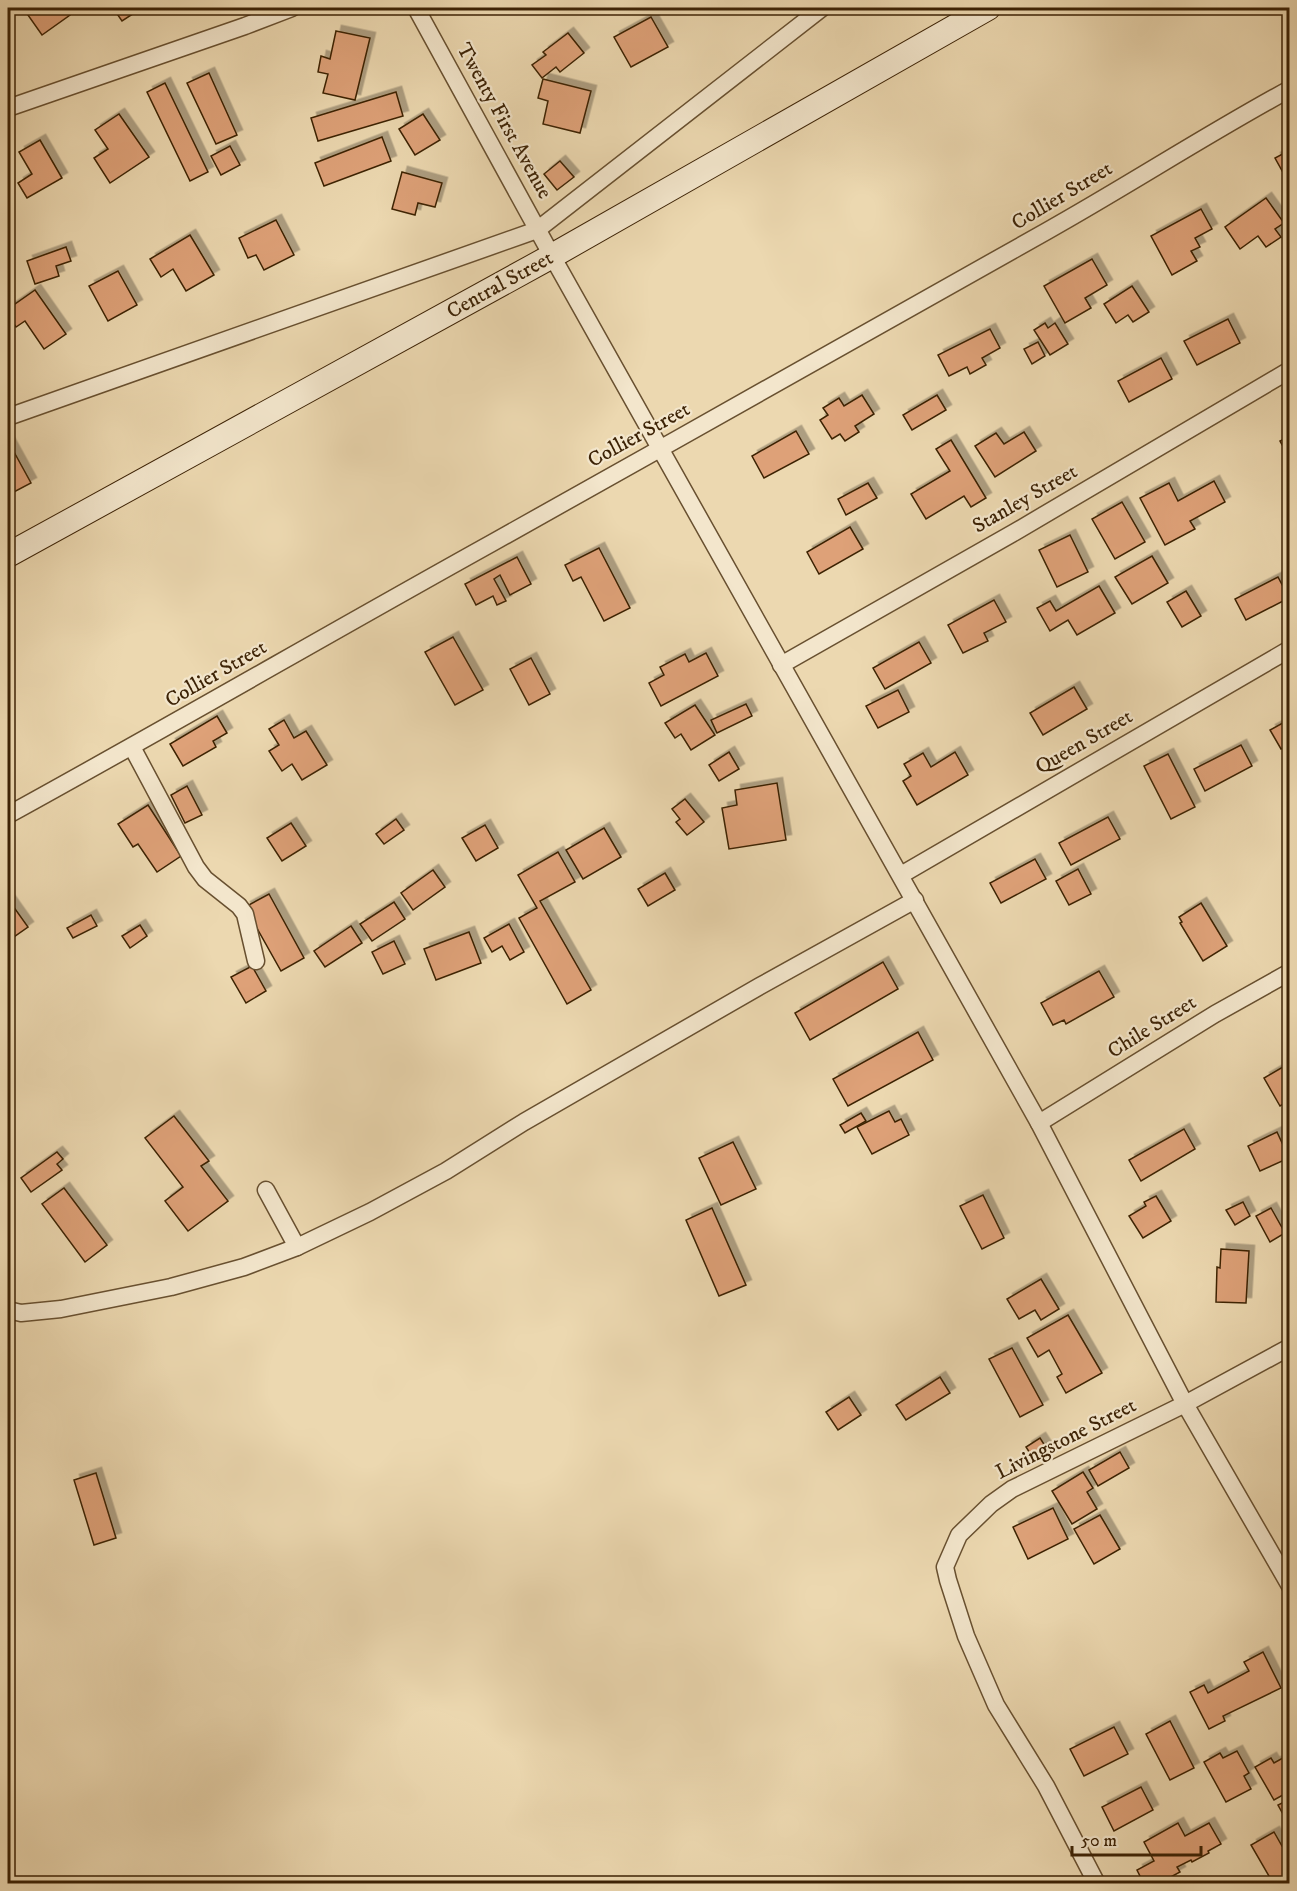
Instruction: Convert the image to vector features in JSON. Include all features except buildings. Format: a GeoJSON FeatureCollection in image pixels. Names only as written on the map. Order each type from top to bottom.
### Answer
{"type":"FeatureCollection","features":[{"type":"Feature","properties":{"kind":"main road","name":"Central Street"},"geometry":{"type":"LineString","coordinates":[[8,555],[552,256],[988,8]]}},
{"type":"Feature","properties":{"kind":"street"},"geometry":{"type":"LineString","coordinates":[[8,108],[292,8]]}},
{"type":"Feature","properties":{"kind":"street","name":"Twenty First Avenue"},"geometry":{"type":"LineString","coordinates":[[416,8],[537,230],[1039,1123],[1185,1404],[1290,1586]]}},
{"type":"Feature","properties":{"kind":"street"},"geometry":{"type":"LineString","coordinates":[[8,417],[537,230],[822,8]]}},
{"type":"Feature","properties":{"kind":"street","name":"Collier Street"},"geometry":{"type":"LineString","coordinates":[[8,815],[492,542],[662,449],[1052,228],[1218,128],[1290,89]]}},
{"type":"Feature","properties":{"kind":"street","name":"Stanley Street"},"geometry":{"type":"LineString","coordinates":[[782,665],[1015,532],[1290,370]]}},
{"type":"Feature","properties":{"kind":"street","name":"Queen Street"},"geometry":{"type":"LineString","coordinates":[[901,875],[1290,649]]}},
{"type":"Feature","properties":{"kind":"street"},"geometry":{"type":"LineString","coordinates":[[132,747],[196,867],[205,879],[239,906],[245,914],[256,961]]}},
{"type":"Feature","properties":{"kind":"street"},"geometry":{"type":"LineString","coordinates":[[8,1310],[21,1313],[61,1309],[171,1287],[244,1267],[297,1246],[370,1212],[446,1171],[524,1122],[915,900]]}},
{"type":"Feature","properties":{"kind":"street","name":"Chile Street"},"geometry":{"type":"LineString","coordinates":[[1039,1123],[1215,1014],[1290,972]]}},
{"type":"Feature","properties":{"kind":"street"},"geometry":{"type":"LineString","coordinates":[[266,1190],[297,1246]]}},
{"type":"Feature","properties":{"kind":"street","name":"Livingstone Street"},"geometry":{"type":"LineString","coordinates":[[1097,1884],[1046,1786],[996,1705],[966,1636],[945,1567],[959,1535],[991,1504],[1012,1489],[1185,1404],[1290,1347]]}}]}
